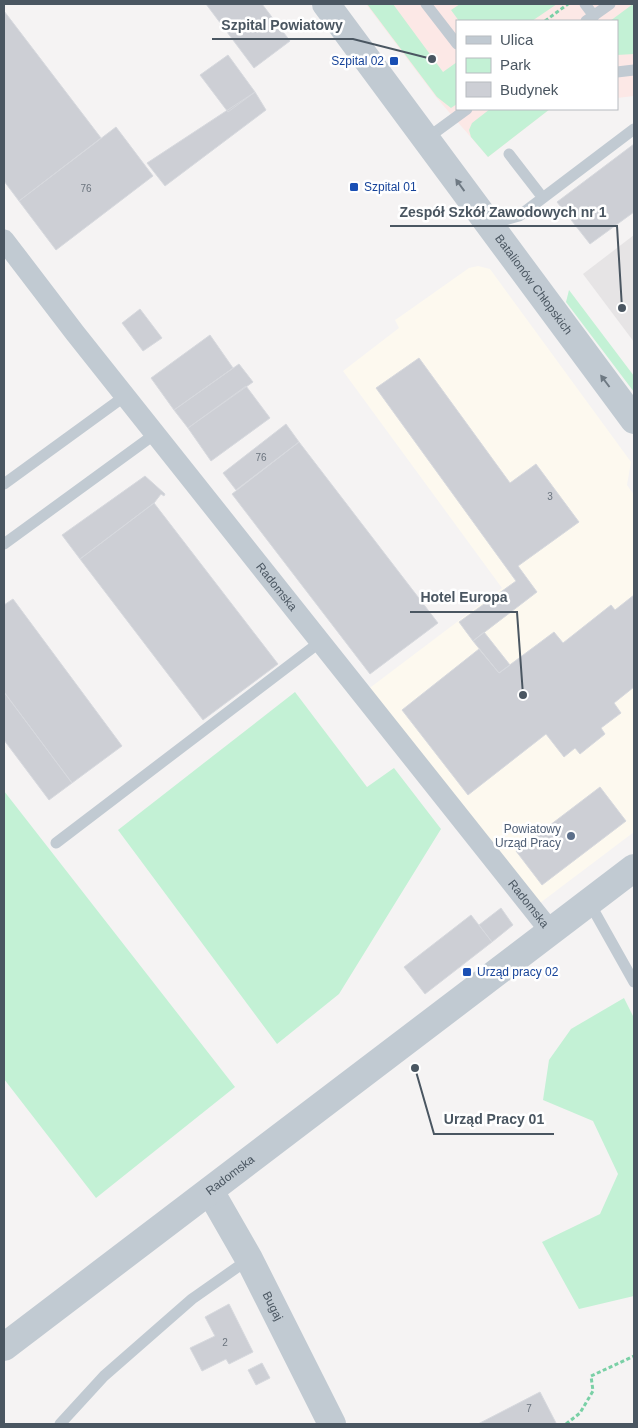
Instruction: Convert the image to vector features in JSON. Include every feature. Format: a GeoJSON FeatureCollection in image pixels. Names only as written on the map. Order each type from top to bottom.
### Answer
{"type":"FeatureCollection","features":[{"type":"Feature","properties":{"kind":"street","name":"Batalionów Chłopskich"},"geometry":{"type":"LineString","coordinates":[[326,4],[634,420]]}},
{"type":"Feature","properties":{"kind":"street","name":"Radomska"},"geometry":{"type":"LineString","coordinates":[[4,240],[155,434],[551,932]]}},
{"type":"Feature","properties":{"kind":"street","name":"Radomska"},"geometry":{"type":"LineString","coordinates":[[4,1347],[634,868]]}},
{"type":"Feature","properties":{"kind":"street","name":"Bugaj"},"geometry":{"type":"LineString","coordinates":[[210,1191],[249,1259],[332,1424]]}},
{"type":"Feature","properties":{"kind":"lane"},"geometry":{"type":"LineString","coordinates":[[426,4],[456,43]]}},
{"type":"Feature","properties":{"kind":"lane"},"geometry":{"type":"LineString","coordinates":[[585,4],[590,18],[610,4]]}},
{"type":"Feature","properties":{"kind":"lane"},"geometry":{"type":"LineString","coordinates":[[618,72],[634,70]]}},
{"type":"Feature","properties":{"kind":"lane"},"geometry":{"type":"LineString","coordinates":[[426,139],[466,110]]}},
{"type":"Feature","properties":{"kind":"lane"},"geometry":{"type":"LineString","coordinates":[[488,225],[519,216],[634,129]]}},
{"type":"Feature","properties":{"kind":"lane"},"geometry":{"type":"LineString","coordinates":[[509,154],[543,198]]}},
{"type":"Feature","properties":{"kind":"lane"},"geometry":{"type":"LineString","coordinates":[[4,484],[125,396]]}},
{"type":"Feature","properties":{"kind":"lane"},"geometry":{"type":"LineString","coordinates":[[4,544],[155,434]]}},
{"type":"Feature","properties":{"kind":"lane"},"geometry":{"type":"LineString","coordinates":[[56,842],[320,642]]}},
{"type":"Feature","properties":{"kind":"lane"},"geometry":{"type":"LineString","coordinates":[[589,902],[634,982]]}},
{"type":"Feature","properties":{"kind":"lane"},"geometry":{"type":"LineString","coordinates":[[60,1424],[104,1376],[192,1299],[249,1259]]}},
{"type":"Feature","properties":{"kind":"path"},"geometry":{"type":"LineString","coordinates":[[547,20],[568,4]]}},
{"type":"Feature","properties":{"kind":"path"},"geometry":{"type":"LineString","coordinates":[[566,1424],[580,1413],[593,1391],[591,1376],[634,1356]]}},
{"type":"Feature","properties":{"kind":"shaded area"},"geometry":{"type":"Polygon","coordinates":[[[366,4],[634,4],[634,96],[618,98],[618,20],[456,20],[456,110],[549,110],[488,157],[436,97],[366,4]]]}},
{"type":"Feature","properties":{"kind":"shaded area"},"geometry":{"type":"Polygon","coordinates":[[[634,235],[634,342],[583,274],[634,235]]]}},
{"type":"Feature","properties":{"kind":"shaded area"},"geometry":{"type":"Polygon","coordinates":[[[478,266],[490,269],[631,462],[627,485],[634,495],[634,832],[536,906],[367,690],[502,588],[343,371],[399,328],[395,320],[469,268],[478,266]]]}},
{"type":"Feature","properties":{"kind":"green space"},"geometry":{"type":"Polygon","coordinates":[[[367,4],[393,4],[443,72],[456,63],[456,105],[451,108],[437,97],[367,4]]]}},
{"type":"Feature","properties":{"kind":"green space"},"geometry":{"type":"Polygon","coordinates":[[[460,4],[557,4],[533,20],[458,20],[451,10],[460,4]]]}},
{"type":"Feature","properties":{"kind":"green space"},"geometry":{"type":"Polygon","coordinates":[[[634,4],[634,54],[618,55],[618,20],[611,20],[634,4]]]}},
{"type":"Feature","properties":{"kind":"green space"},"geometry":{"type":"Polygon","coordinates":[[[489,110],[549,110],[488,157],[471,137],[469,130],[472,123],[489,110]]]}},
{"type":"Feature","properties":{"kind":"green space"},"geometry":{"type":"Polygon","coordinates":[[[569,290],[634,376],[634,392],[566,302],[569,290]]]}},
{"type":"Feature","properties":{"kind":"green space"},"geometry":{"type":"Polygon","coordinates":[[[295,692],[367,787],[394,768],[441,829],[339,994],[277,1044],[118,830],[295,692]]]}},
{"type":"Feature","properties":{"kind":"green space"},"geometry":{"type":"Polygon","coordinates":[[[4,791],[235,1087],[96,1198],[4,1079],[4,791]]]}},
{"type":"Feature","properties":{"kind":"green space"},"geometry":{"type":"Polygon","coordinates":[[[624,998],[634,1018],[634,1296],[579,1309],[542,1242],[600,1214],[618,1174],[593,1121],[543,1100],[549,1060],[571,1029],[624,998]]]}},
{"type":"Feature","properties":{"kind":"building"},"geometry":{"type":"Polygon","coordinates":[[[206,4],[262,4],[290,41],[254,68],[206,4]]]}},
{"type":"Feature","properties":{"kind":"building"},"geometry":{"type":"Polygon","coordinates":[[[4,11],[101,138],[19,201],[4,181],[4,11]]]}},
{"type":"Feature","properties":{"kind":"building"},"geometry":{"type":"Polygon","coordinates":[[[228,55],[255,92],[228,112],[200,75],[228,55]]]}},
{"type":"Feature","properties":{"kind":"building"},"geometry":{"type":"Polygon","coordinates":[[[255,92],[266,110],[165,186],[147,163],[255,92]]]}},
{"type":"Feature","properties":{"kind":"building"},"geometry":{"type":"Polygon","coordinates":[[[116,127],[153,176],[56,250],[19,201],[116,127]]]}},
{"type":"Feature","properties":{"kind":"building"},"geometry":{"type":"Polygon","coordinates":[[[634,144],[634,212],[590,244],[557,202],[634,144]]]}},
{"type":"Feature","properties":{"kind":"building"},"geometry":{"type":"Polygon","coordinates":[[[140,309],[162,338],[143,351],[122,323],[140,309]]]}},
{"type":"Feature","properties":{"kind":"building"},"geometry":{"type":"Polygon","coordinates":[[[210,335],[233,368],[174,410],[151,378],[210,335]]]}},
{"type":"Feature","properties":{"kind":"building"},"geometry":{"type":"Polygon","coordinates":[[[419,358],[510,483],[536,464],[579,522],[518,566],[537,592],[473,641],[459,622],[516,581],[376,388],[419,358]]]}},
{"type":"Feature","properties":{"kind":"building"},"geometry":{"type":"Polygon","coordinates":[[[239,364],[253,382],[188,428],[174,410],[239,364]]]}},
{"type":"Feature","properties":{"kind":"building"},"geometry":{"type":"Polygon","coordinates":[[[246,386],[270,418],[211,461],[188,428],[246,386]]]}},
{"type":"Feature","properties":{"kind":"building"},"geometry":{"type":"Polygon","coordinates":[[[286,424],[299,442],[236,490],[223,473],[286,424]]]}},
{"type":"Feature","properties":{"kind":"building"},"geometry":{"type":"Polygon","coordinates":[[[299,442],[438,623],[370,674],[232,494],[299,442]]]}},
{"type":"Feature","properties":{"kind":"building"},"geometry":{"type":"Polygon","coordinates":[[[145,476],[165,494],[164,496],[161,494],[154,503],[80,559],[62,535],[145,476]]]}},
{"type":"Feature","properties":{"kind":"building"},"geometry":{"type":"Polygon","coordinates":[[[154,503],[278,664],[203,720],[80,559],[154,503]]]}},
{"type":"Feature","properties":{"kind":"building"},"geometry":{"type":"Polygon","coordinates":[[[634,595],[634,687],[614,703],[621,713],[601,728],[605,734],[580,754],[575,748],[564,757],[546,734],[468,795],[402,710],[479,649],[499,673],[554,632],[563,643],[611,605],[615,610],[634,595]]]}},
{"type":"Feature","properties":{"kind":"building"},"geometry":{"type":"Polygon","coordinates":[[[13,599],[122,746],[72,783],[4,692],[4,605],[13,599]]]}},
{"type":"Feature","properties":{"kind":"building"},"geometry":{"type":"Polygon","coordinates":[[[484,632],[510,665],[499,673],[473,641],[484,632]]]}},
{"type":"Feature","properties":{"kind":"building"},"geometry":{"type":"Polygon","coordinates":[[[4,692],[72,783],[49,800],[4,740],[4,692]]]}},
{"type":"Feature","properties":{"kind":"building","name":"Powiatowy Urząd Pracy"},"geometry":{"type":"Polygon","coordinates":[[[600,787],[626,821],[542,885],[516,851],[600,787]]]}},
{"type":"Feature","properties":{"kind":"building"},"geometry":{"type":"Polygon","coordinates":[[[501,908],[513,925],[492,942],[479,925],[501,908]]]}},
{"type":"Feature","properties":{"kind":"building"},"geometry":{"type":"Polygon","coordinates":[[[471,915],[492,942],[425,994],[404,967],[471,915]]]}},
{"type":"Feature","properties":{"kind":"building"},"geometry":{"type":"Polygon","coordinates":[[[229,1304],[253,1352],[229,1364],[226,1359],[202,1371],[190,1348],[215,1336],[205,1317],[229,1304]]]}},
{"type":"Feature","properties":{"kind":"building"},"geometry":{"type":"Polygon","coordinates":[[[262,1363],[270,1378],[256,1385],[248,1370],[262,1363]]]}},
{"type":"Feature","properties":{"kind":"building"},"geometry":{"type":"Polygon","coordinates":[[[540,1392],[555,1424],[478,1424],[540,1392]]]}},
{"type":"Feature","properties":{"kind":"place","name":"Szpital Powiatowy"},"geometry":{"type":"Point","coordinates":[432,59]}},
{"type":"Feature","properties":{"kind":"place","name":"Szpital 02"},"geometry":{"type":"Point","coordinates":[394,61]}},
{"type":"Feature","properties":{"kind":"place","name":"Szpital 01"},"geometry":{"type":"Point","coordinates":[354,187]}},
{"type":"Feature","properties":{"kind":"place","name":"Zespół Szkół Zawodowych nr 1"},"geometry":{"type":"Point","coordinates":[622,308]}},
{"type":"Feature","properties":{"kind":"place","name":"Hotel Europa"},"geometry":{"type":"Point","coordinates":[523,695]}},
{"type":"Feature","properties":{"kind":"place","name":"Powiatowy Urząd Pracy"},"geometry":{"type":"Point","coordinates":[571,836]}},
{"type":"Feature","properties":{"kind":"place","name":"Urząd pracy 02"},"geometry":{"type":"Point","coordinates":[467,972]}},
{"type":"Feature","properties":{"kind":"place","name":"Urząd Pracy 01"},"geometry":{"type":"Point","coordinates":[415,1068]}}]}
